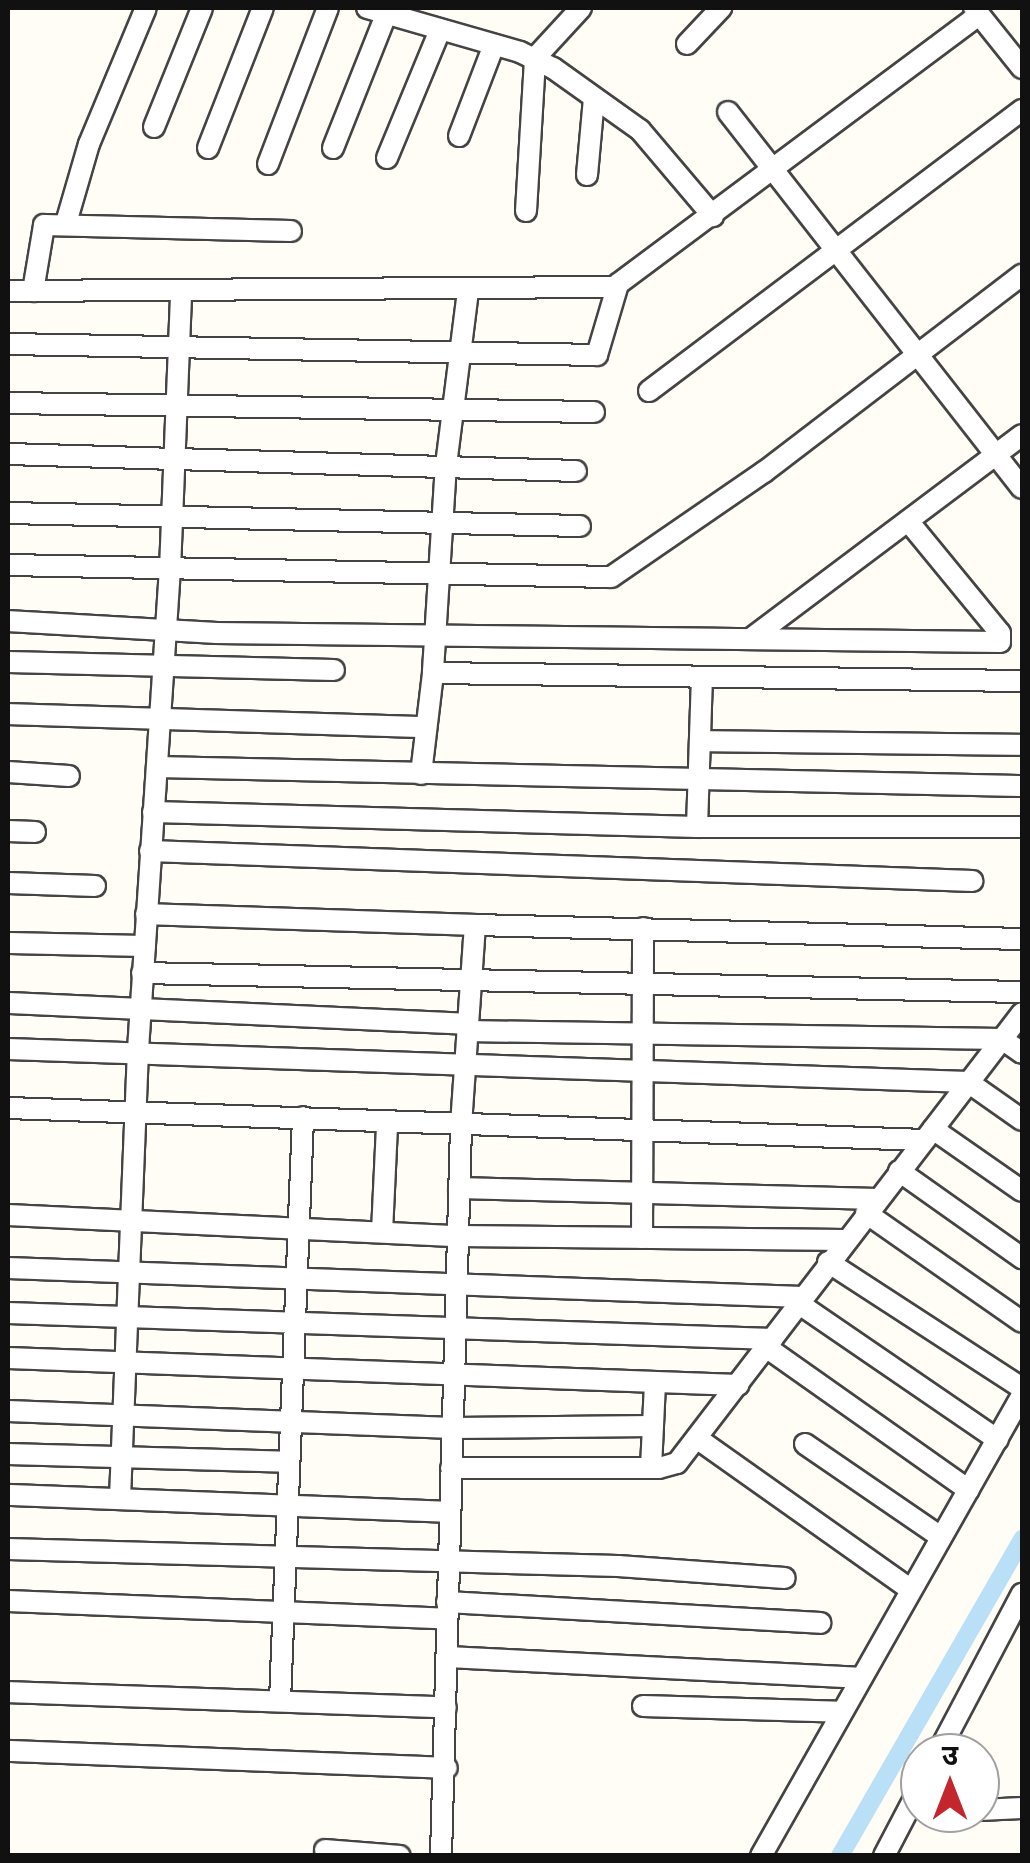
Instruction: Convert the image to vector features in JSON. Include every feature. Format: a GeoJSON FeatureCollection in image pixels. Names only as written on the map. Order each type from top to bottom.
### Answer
{"type":"FeatureCollection","features":[{"type":"Feature","properties":{"kind":"street"},"geometry":{"type":"LineString","coordinates":[[66,223],[89,144],[146,8]]}},
{"type":"Feature","properties":{"kind":"street"},"geometry":{"type":"LineString","coordinates":[[154,127],[202,8]]}},
{"type":"Feature","properties":{"kind":"street"},"geometry":{"type":"LineString","coordinates":[[208,148],[263,8]]}},
{"type":"Feature","properties":{"kind":"street"},"geometry":{"type":"LineString","coordinates":[[268,164],[328,8]]}},
{"type":"Feature","properties":{"kind":"street"},"geometry":{"type":"LineString","coordinates":[[526,211],[535,58],[581,8]]}},
{"type":"Feature","properties":{"kind":"street"},"geometry":{"type":"LineString","coordinates":[[687,44],[722,8]]}},
{"type":"Feature","properties":{"kind":"street"},"geometry":{"type":"LineString","coordinates":[[332,148],[377,11],[535,58],[640,130],[714,216]]}},
{"type":"Feature","properties":{"kind":"street"},"geometry":{"type":"LineString","coordinates":[[8,291],[468,291],[615,287],[714,216],[976,11],[1022,68]]}},
{"type":"Feature","properties":{"kind":"street"},"geometry":{"type":"LineString","coordinates":[[387,158],[440,30]]}},
{"type":"Feature","properties":{"kind":"street"},"geometry":{"type":"LineString","coordinates":[[459,136],[494,45]]}},
{"type":"Feature","properties":{"kind":"street"},"geometry":{"type":"LineString","coordinates":[[587,175],[594,98]]}},
{"type":"Feature","properties":{"kind":"street"},"geometry":{"type":"LineString","coordinates":[[649,391],[838,255],[1022,110]]}},
{"type":"Feature","properties":{"kind":"street"},"geometry":{"type":"LineString","coordinates":[[728,112],[1022,488]]}},
{"type":"Feature","properties":{"kind":"street"},"geometry":{"type":"LineString","coordinates":[[33,291],[40,227],[66,223],[291,231]]}},
{"type":"Feature","properties":{"kind":"street"},"geometry":{"type":"LineString","coordinates":[[8,565],[611,577],[918,356],[1022,276]]}},
{"type":"Feature","properties":{"kind":"street"},"geometry":{"type":"LineString","coordinates":[[8,344],[597,355],[615,287]]}},
{"type":"Feature","properties":{"kind":"street"},"geometry":{"type":"LineString","coordinates":[[421,774],[433,673],[446,464],[468,291]]}},
{"type":"Feature","properties":{"kind":"street"},"geometry":{"type":"LineString","coordinates":[[120,1498],[140,1010],[170,570],[181,292]]}},
{"type":"Feature","properties":{"kind":"street"},"geometry":{"type":"LineString","coordinates":[[8,403],[594,412]]}},
{"type":"Feature","properties":{"kind":"street"},"geometry":{"type":"LineString","coordinates":[[753,637],[1022,435]]}},
{"type":"Feature","properties":{"kind":"street"},"geometry":{"type":"LineString","coordinates":[[8,454],[176,455],[576,471]]}},
{"type":"Feature","properties":{"kind":"street"},"geometry":{"type":"LineString","coordinates":[[8,513],[580,526]]}},
{"type":"Feature","properties":{"kind":"street"},"geometry":{"type":"LineString","coordinates":[[8,621],[166,631],[1000,642],[1000,634],[908,522]]}},
{"type":"Feature","properties":{"kind":"street"},"geometry":{"type":"LineString","coordinates":[[8,662],[334,670]]}},
{"type":"Feature","properties":{"kind":"street"},"geometry":{"type":"LineString","coordinates":[[433,673],[1022,681]]}},
{"type":"Feature","properties":{"kind":"street"},"geometry":{"type":"LineString","coordinates":[[697,827],[702,679]]}},
{"type":"Feature","properties":{"kind":"street"},"geometry":{"type":"LineString","coordinates":[[8,714],[159,723],[425,727]]}},
{"type":"Feature","properties":{"kind":"street"},"geometry":{"type":"LineString","coordinates":[[700,741],[1022,745]]}},
{"type":"Feature","properties":{"kind":"street"},"geometry":{"type":"LineString","coordinates":[[156,767],[1022,786]]}},
{"type":"Feature","properties":{"kind":"street"},"geometry":{"type":"LineString","coordinates":[[8,772],[69,776]]}},
{"type":"Feature","properties":{"kind":"street"},"geometry":{"type":"LineString","coordinates":[[153,812],[697,827],[1022,827]]}},
{"type":"Feature","properties":{"kind":"street"},"geometry":{"type":"LineString","coordinates":[[8,831],[35,832]]}},
{"type":"Feature","properties":{"kind":"street"},"geometry":{"type":"LineString","coordinates":[[150,851],[972,880]]}},
{"type":"Feature","properties":{"kind":"street"},"geometry":{"type":"LineString","coordinates":[[8,883],[94,886]]}},
{"type":"Feature","properties":{"kind":"street"},"geometry":{"type":"LineString","coordinates":[[146,914],[1022,939]]}},
{"type":"Feature","properties":{"kind":"street"},"geometry":{"type":"LineString","coordinates":[[441,1856],[447,1768],[448,1512],[461,1125],[475,925]]}},
{"type":"Feature","properties":{"kind":"street"},"geometry":{"type":"LineString","coordinates":[[642,928],[637,1130],[642,1238]]}},
{"type":"Feature","properties":{"kind":"street"},"geometry":{"type":"LineString","coordinates":[[8,943],[145,946]]}},
{"type":"Feature","properties":{"kind":"street"},"geometry":{"type":"LineString","coordinates":[[142,973],[1022,992]]}},
{"type":"Feature","properties":{"kind":"street"},"geometry":{"type":"LineString","coordinates":[[8,1003],[467,1027],[1002,1038],[1022,1053]]}},
{"type":"Feature","properties":{"kind":"street"},"geometry":{"type":"LineString","coordinates":[[451,1468],[651,1468],[676,1463],[1022,1012]]}},
{"type":"Feature","properties":{"kind":"street"},"geometry":{"type":"LineString","coordinates":[[8,1049],[138,1050],[465,1068],[639,1066],[968,1082],[1022,1120]]}},
{"type":"Feature","properties":{"kind":"street"},"geometry":{"type":"LineString","coordinates":[[8,1108],[387,1124],[928,1134],[1022,1191]]}},
{"type":"Feature","properties":{"kind":"street"},"geometry":{"type":"LineString","coordinates":[[280,1701],[281,1556],[303,1118]]}},
{"type":"Feature","properties":{"kind":"street"},"geometry":{"type":"LineString","coordinates":[[382,1232],[387,1124]]}},
{"type":"Feature","properties":{"kind":"street"},"geometry":{"type":"LineString","coordinates":[[899,1171],[1022,1258]]}},
{"type":"Feature","properties":{"kind":"street"},"geometry":{"type":"LineString","coordinates":[[459,1188],[872,1206],[1022,1322]]}},
{"type":"Feature","properties":{"kind":"street"},"geometry":{"type":"LineString","coordinates":[[8,1215],[458,1236],[845,1240]]}},
{"type":"Feature","properties":{"kind":"street"},"geometry":{"type":"LineString","coordinates":[[761,1856],[1022,1392],[828,1262]]}},
{"type":"Feature","properties":{"kind":"street"},"geometry":{"type":"LineString","coordinates":[[8,1268],[456,1290],[800,1300],[998,1440]]}},
{"type":"Feature","properties":{"kind":"street"},"geometry":{"type":"LineString","coordinates":[[8,1313],[769,1343],[968,1490]]}},
{"type":"Feature","properties":{"kind":"street"},"geometry":{"type":"LineString","coordinates":[[8,1358],[739,1385]]}},
{"type":"Feature","properties":{"kind":"street"},"geometry":{"type":"LineString","coordinates":[[651,1468],[655,1382]]}},
{"type":"Feature","properties":{"kind":"street"},"geometry":{"type":"LineString","coordinates":[[8,1410],[288,1424],[453,1428],[653,1426]]}},
{"type":"Feature","properties":{"kind":"street"},"geometry":{"type":"LineString","coordinates":[[698,1439],[910,1589]]}},
{"type":"Feature","properties":{"kind":"street"},"geometry":{"type":"LineString","coordinates":[[805,1444],[941,1537]]}},
{"type":"Feature","properties":{"kind":"street"},"geometry":{"type":"LineString","coordinates":[[8,1454],[287,1462]]}},
{"type":"Feature","properties":{"kind":"street"},"geometry":{"type":"LineString","coordinates":[[8,1494],[448,1512]]}},
{"type":"Feature","properties":{"kind":"street"},"geometry":{"type":"LineString","coordinates":[[8,1549],[447,1560],[786,1578]]}},
{"type":"Feature","properties":{"kind":"street"},"geometry":{"type":"LineString","coordinates":[[949,1733],[1021,1599]]}},
{"type":"Feature","properties":{"kind":"street"},"geometry":{"type":"LineString","coordinates":[[8,1601],[280,1614],[447,1610],[820,1623]]}},
{"type":"Feature","properties":{"kind":"street"},"geometry":{"type":"LineString","coordinates":[[448,1657],[858,1678]]}},
{"type":"Feature","properties":{"kind":"street"},"geometry":{"type":"LineString","coordinates":[[8,1692],[446,1706]]}},
{"type":"Feature","properties":{"kind":"street"},"geometry":{"type":"LineString","coordinates":[[643,1706],[840,1712]]}},
{"type":"Feature","properties":{"kind":"street"},"geometry":{"type":"LineString","coordinates":[[8,1751],[447,1768]]}},
{"type":"Feature","properties":{"kind":"street"},"geometry":{"type":"LineString","coordinates":[[884,1856],[900,1832]]}},
{"type":"Feature","properties":{"kind":"street"},"geometry":{"type":"LineString","coordinates":[[325,1850],[400,1856]]}},
{"type":"Feature","properties":{"kind":"waterway"},"geometry":{"type":"LineString","coordinates":[[840,1856],[1022,1539]]}}]}
